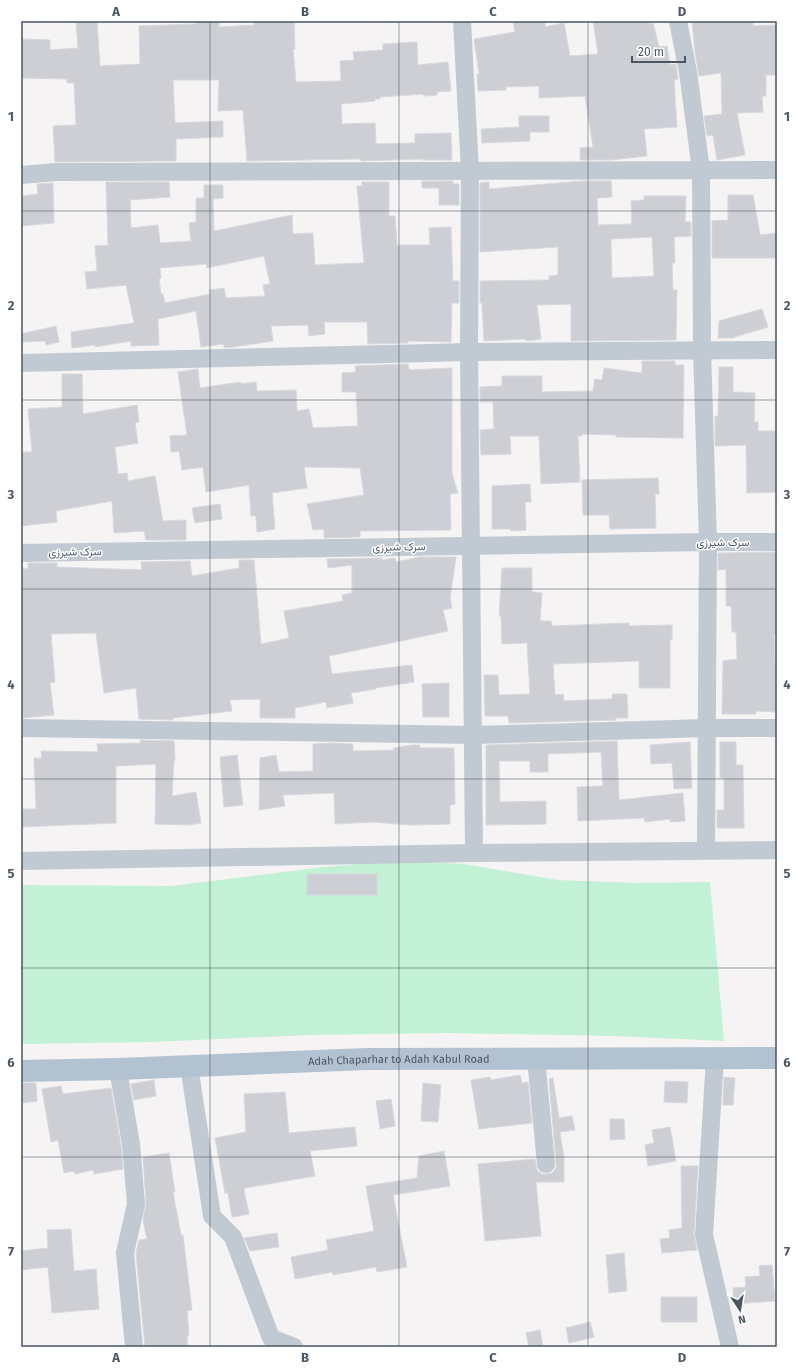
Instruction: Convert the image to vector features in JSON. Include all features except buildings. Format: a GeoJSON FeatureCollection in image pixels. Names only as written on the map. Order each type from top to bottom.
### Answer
{"type":"FeatureCollection","features":[{"type":"Feature","properties":{"kind":"main road","name":"Adah Chaparhar to Adah Kabul Road"},"geometry":{"type":"LineString","coordinates":[[21,1071],[118,1069],[367,1059],[777,1058]]}},
{"type":"Feature","properties":{"kind":"street"},"geometry":{"type":"LineString","coordinates":[[462,21],[470,171],[469,352],[474,853]]}},
{"type":"Feature","properties":{"kind":"street"},"geometry":{"type":"LineString","coordinates":[[678,21],[688,72],[701,170],[702,350],[708,542],[706,850]]}},
{"type":"Feature","properties":{"kind":"street"},"geometry":{"type":"LineString","coordinates":[[21,175],[64,172],[777,170]]}},
{"type":"Feature","properties":{"kind":"street"},"geometry":{"type":"LineString","coordinates":[[21,363],[469,352],[777,350]]}},
{"type":"Feature","properties":{"kind":"street","name":"سرک شیرزی"},"geometry":{"type":"LineString","coordinates":[[21,553],[777,542]]}},
{"type":"Feature","properties":{"kind":"street"},"geometry":{"type":"LineString","coordinates":[[21,728],[473,735],[706,728],[777,728]]}},
{"type":"Feature","properties":{"kind":"street"},"geometry":{"type":"LineString","coordinates":[[21,861],[474,853],[777,850]]}},
{"type":"Feature","properties":{"kind":"street"},"geometry":{"type":"LineString","coordinates":[[536,1058],[546,1164]]}},
{"type":"Feature","properties":{"kind":"street"},"geometry":{"type":"LineString","coordinates":[[715,1058],[704,1235],[730,1347]]}},
{"type":"Feature","properties":{"kind":"street"},"geometry":{"type":"LineString","coordinates":[[190,1066],[212,1216],[234,1237],[271,1338],[294,1347]]}},
{"type":"Feature","properties":{"kind":"street"},"geometry":{"type":"LineString","coordinates":[[118,1069],[131,1144],[136,1204],[125,1253],[134,1347]]}},
{"type":"Feature","properties":{"kind":"green space"},"geometry":{"type":"Polygon","coordinates":[[[399,861],[464,864],[557,880],[636,883],[710,882],[724,1041],[615,1036],[446,1033],[309,1035],[152,1042],[21,1044],[21,885],[171,886],[323,867],[399,861]]]}}]}
